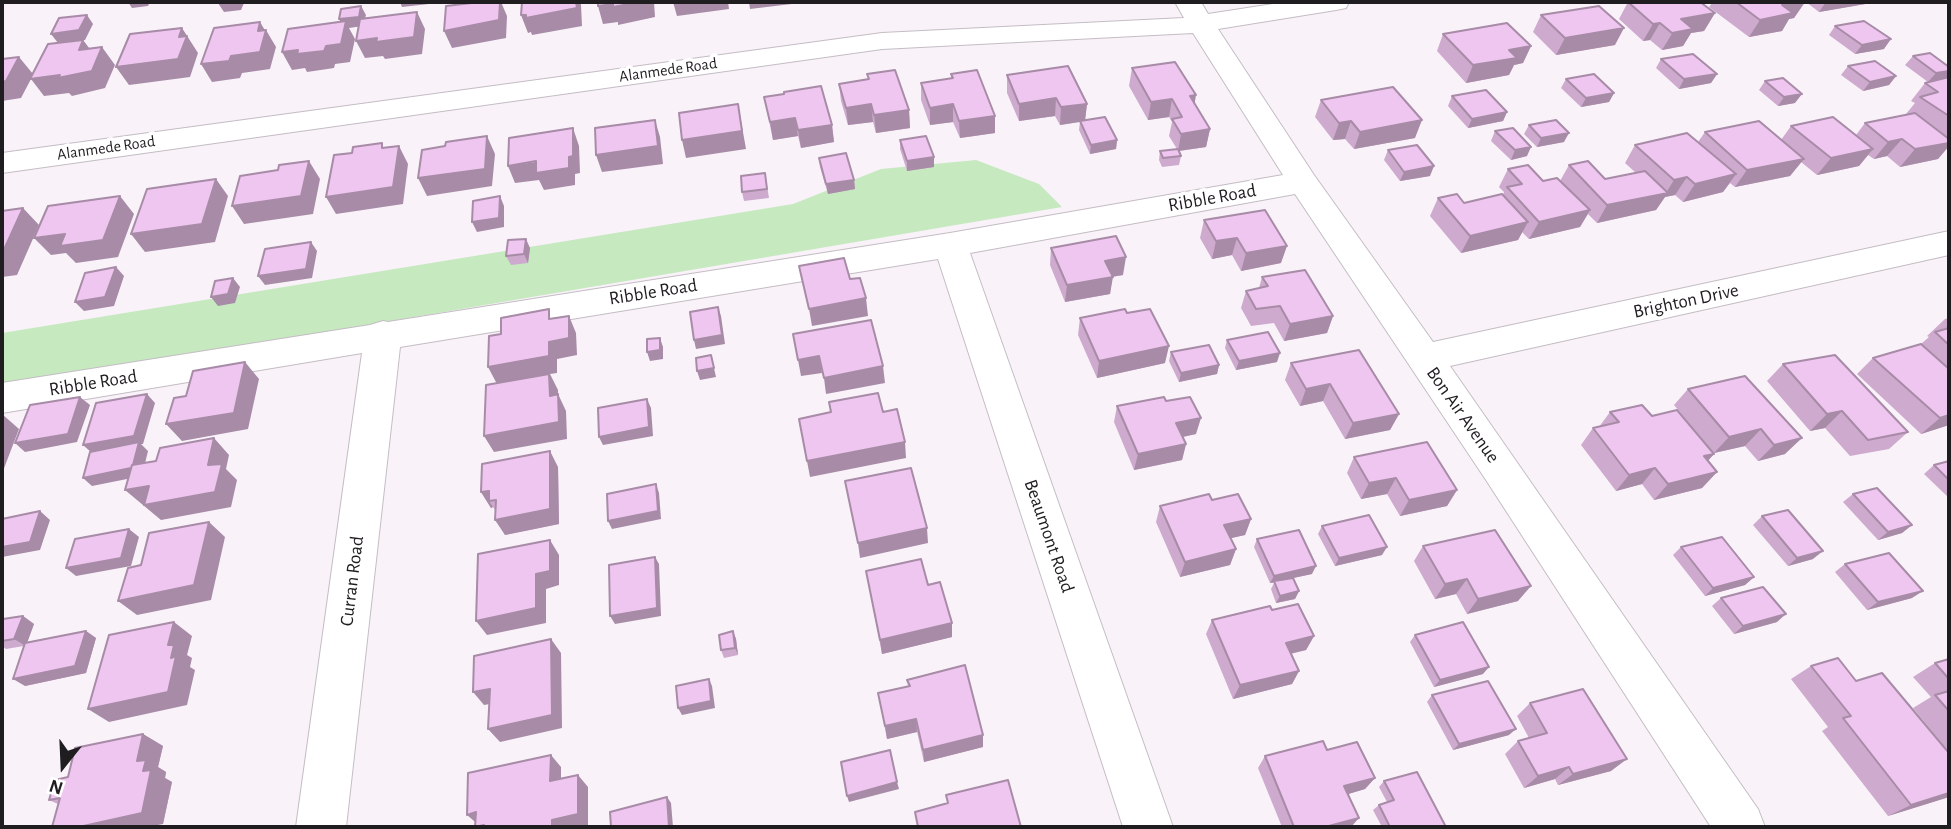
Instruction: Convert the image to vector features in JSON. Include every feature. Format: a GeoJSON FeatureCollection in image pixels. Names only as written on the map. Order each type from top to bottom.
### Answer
{"type":"FeatureCollection","features":[{"type":"Feature","properties":{"kind":"street","name":"Alanmede Road"},"geometry":{"type":"LineString","coordinates":[[2,163],[855,44],[1336,2]]}},
{"type":"Feature","properties":{"kind":"street","name":"Bon Air Avenue"},"geometry":{"type":"LineString","coordinates":[[1194,13],[1303,182],[1740,827]]}},
{"type":"Feature","properties":{"kind":"street","name":"Ribble Road"},"geometry":{"type":"LineString","coordinates":[[2,398],[383,334],[950,245],[1303,182]]}},
{"type":"Feature","properties":{"kind":"street","name":"Brighton Drive"},"geometry":{"type":"LineString","coordinates":[[1424,358],[1949,243]]}},
{"type":"Feature","properties":{"kind":"street","name":"Beaumont Road"},"geometry":{"type":"LineString","coordinates":[[950,245],[1148,827]]}},
{"type":"Feature","properties":{"kind":"street","name":"Curran Road"},"geometry":{"type":"LineString","coordinates":[[321,827],[383,334]]}},
{"type":"Feature","properties":{"kind":"green space"},"geometry":{"type":"Polygon","coordinates":[[[976,160],[1039,184],[1062,207],[2,387],[2,333],[793,204],[881,169],[976,160]]]}},
{"type":"Feature","properties":{"kind":"building"},"geometry":{"type":"Polygon","coordinates":[[[500,2],[499,20],[444,31],[446,6],[500,2]]]}},
{"type":"Feature","properties":{"kind":"building"},"geometry":{"type":"Polygon","coordinates":[[[522,2],[576,2],[577,8],[526,18],[526,15],[521,15],[522,2]]]}},
{"type":"Feature","properties":{"kind":"building"},"geometry":{"type":"Polygon","coordinates":[[[598,2],[640,2],[613,7],[613,4],[598,6],[598,2]]]}},
{"type":"Feature","properties":{"kind":"building"},"geometry":{"type":"Polygon","coordinates":[[[1628,2],[1700,2],[1715,13],[1681,19],[1693,29],[1672,33],[1660,23],[1653,24],[1628,2]]]}},
{"type":"Feature","properties":{"kind":"building"},"geometry":{"type":"Polygon","coordinates":[[[1736,2],[1799,2],[1782,5],[1793,13],[1760,20],[1736,2]]]}},
{"type":"Feature","properties":{"kind":"building"},"geometry":{"type":"Polygon","coordinates":[[[361,6],[359,17],[339,19],[341,9],[361,6]]]}},
{"type":"Feature","properties":{"kind":"building"},"geometry":{"type":"Polygon","coordinates":[[[1599,6],[1624,28],[1565,38],[1541,15],[1599,6]]]}},
{"type":"Feature","properties":{"kind":"building"},"geometry":{"type":"Polygon","coordinates":[[[417,12],[414,37],[376,42],[377,38],[356,41],[360,19],[417,12]]]}},
{"type":"Feature","properties":{"kind":"building"},"geometry":{"type":"Polygon","coordinates":[[[87,15],[79,30],[51,34],[59,18],[87,15]]]}},
{"type":"Feature","properties":{"kind":"building"},"geometry":{"type":"Polygon","coordinates":[[[346,21],[341,44],[326,46],[324,51],[297,54],[298,50],[282,52],[288,29],[346,21]]]}},
{"type":"Feature","properties":{"kind":"building"},"geometry":{"type":"Polygon","coordinates":[[[1864,21],[1891,39],[1862,45],[1835,26],[1864,21]]]}},
{"type":"Feature","properties":{"kind":"building"},"geometry":{"type":"Polygon","coordinates":[[[260,22],[258,31],[266,30],[260,52],[231,56],[229,61],[201,64],[214,28],[260,22]]]}},
{"type":"Feature","properties":{"kind":"building"},"geometry":{"type":"Polygon","coordinates":[[[1507,23],[1531,46],[1509,50],[1517,58],[1473,65],[1443,34],[1507,23]]]}},
{"type":"Feature","properties":{"kind":"building"},"geometry":{"type":"Polygon","coordinates":[[[182,28],[179,37],[187,36],[178,59],[116,67],[130,34],[182,28]]]}},
{"type":"Feature","properties":{"kind":"building"},"geometry":{"type":"Polygon","coordinates":[[[83,40],[79,50],[102,47],[92,71],[58,78],[60,75],[30,79],[48,44],[83,40]]]}},
{"type":"Feature","properties":{"kind":"building"},"geometry":{"type":"Polygon","coordinates":[[[1930,53],[1949,67],[1949,71],[1936,73],[1913,56],[1930,53]]]}},
{"type":"Feature","properties":{"kind":"building"},"geometry":{"type":"Polygon","coordinates":[[[1693,54],[1717,74],[1684,79],[1661,59],[1693,54]]]}},
{"type":"Feature","properties":{"kind":"building"},"geometry":{"type":"Polygon","coordinates":[[[19,57],[6,81],[2,82],[2,59],[19,57]]]}},
{"type":"Feature","properties":{"kind":"building"},"geometry":{"type":"Polygon","coordinates":[[[1875,61],[1896,76],[1870,82],[1848,66],[1875,61]]]}},
{"type":"Feature","properties":{"kind":"building"},"geometry":{"type":"Polygon","coordinates":[[[1175,62],[1196,95],[1190,96],[1210,129],[1181,134],[1172,119],[1182,117],[1172,99],[1151,102],[1132,68],[1175,62]]]}},
{"type":"Feature","properties":{"kind":"building"},"geometry":{"type":"Polygon","coordinates":[[[1068,66],[1087,104],[1061,107],[1056,98],[1019,104],[1007,75],[1068,66]]]}},
{"type":"Feature","properties":{"kind":"building"},"geometry":{"type":"Polygon","coordinates":[[[895,70],[909,110],[874,115],[871,104],[846,108],[839,84],[869,79],[867,74],[895,70]]]}},
{"type":"Feature","properties":{"kind":"building"},"geometry":{"type":"Polygon","coordinates":[[[977,70],[995,116],[959,121],[953,104],[930,108],[921,83],[953,78],[951,74],[977,70]]]}},
{"type":"Feature","properties":{"kind":"building"},"geometry":{"type":"Polygon","coordinates":[[[1594,74],[1614,93],[1586,98],[1566,79],[1594,74]]]}},
{"type":"Feature","properties":{"kind":"building"},"geometry":{"type":"Polygon","coordinates":[[[1949,77],[1949,116],[1920,97],[1938,92],[1925,83],[1949,77]]]}},
{"type":"Feature","properties":{"kind":"building"},"geometry":{"type":"Polygon","coordinates":[[[1783,78],[1802,94],[1784,97],[1765,81],[1783,78]]]}},
{"type":"Feature","properties":{"kind":"building"},"geometry":{"type":"Polygon","coordinates":[[[821,86],[832,125],[798,130],[795,118],[770,122],[764,97],[821,86]]]}},
{"type":"Feature","properties":{"kind":"building"},"geometry":{"type":"Polygon","coordinates":[[[1393,87],[1422,120],[1360,132],[1351,121],[1339,123],[1321,100],[1393,87]]]}},
{"type":"Feature","properties":{"kind":"building"},"geometry":{"type":"Polygon","coordinates":[[[1486,90],[1507,112],[1472,119],[1452,96],[1486,90]]]}},
{"type":"Feature","properties":{"kind":"building"},"geometry":{"type":"Polygon","coordinates":[[[738,104],[742,131],[682,140],[679,113],[738,104]]]}},
{"type":"Feature","properties":{"kind":"building"},"geometry":{"type":"Polygon","coordinates":[[[1915,113],[1949,139],[1949,143],[1915,149],[1902,139],[1888,142],[1865,123],[1915,113]]]}},
{"type":"Feature","properties":{"kind":"building"},"geometry":{"type":"Polygon","coordinates":[[[1105,117],[1117,140],[1091,145],[1080,121],[1105,117]]]}},
{"type":"Feature","properties":{"kind":"building"},"geometry":{"type":"Polygon","coordinates":[[[1833,117],[1873,149],[1831,158],[1791,126],[1833,117]]]}},
{"type":"Feature","properties":{"kind":"building"},"geometry":{"type":"Polygon","coordinates":[[[655,120],[658,146],[596,155],[595,128],[655,120]]]}},
{"type":"Feature","properties":{"kind":"building"},"geometry":{"type":"Polygon","coordinates":[[[1556,120],[1569,133],[1541,138],[1529,125],[1556,120]]]}},
{"type":"Feature","properties":{"kind":"building"},"geometry":{"type":"Polygon","coordinates":[[[1759,121],[1804,159],[1747,170],[1705,132],[1759,121]]]}},
{"type":"Feature","properties":{"kind":"building"},"geometry":{"type":"Polygon","coordinates":[[[573,128],[573,156],[569,157],[569,168],[536,173],[536,161],[508,166],[509,138],[573,128]]]}},
{"type":"Feature","properties":{"kind":"building"},"geometry":{"type":"Polygon","coordinates":[[[1513,128],[1531,147],[1515,150],[1495,131],[1513,128]]]}},
{"type":"Feature","properties":{"kind":"building"},"geometry":{"type":"Polygon","coordinates":[[[1687,133],[1736,174],[1695,184],[1687,177],[1674,180],[1635,145],[1687,133]]]}},
{"type":"Feature","properties":{"kind":"building"},"geometry":{"type":"Polygon","coordinates":[[[487,136],[485,169],[418,178],[422,150],[445,146],[446,142],[487,136]]]}},
{"type":"Feature","properties":{"kind":"building"},"geometry":{"type":"Polygon","coordinates":[[[926,136],[934,157],[907,161],[900,140],[926,136]]]}},
{"type":"Feature","properties":{"kind":"building"},"geometry":{"type":"Polygon","coordinates":[[[382,143],[382,148],[399,146],[393,187],[326,197],[334,155],[352,153],[353,147],[382,143]]]}},
{"type":"Feature","properties":{"kind":"building"},"geometry":{"type":"Polygon","coordinates":[[[1417,145],[1434,166],[1404,172],[1388,150],[1417,145]]]}},
{"type":"Feature","properties":{"kind":"building"},"geometry":{"type":"Polygon","coordinates":[[[1178,149],[1181,156],[1163,158],[1160,151],[1178,149]]]}},
{"type":"Feature","properties":{"kind":"building"},"geometry":{"type":"Polygon","coordinates":[[[846,153],[854,180],[826,184],[819,158],[846,153]]]}},
{"type":"Feature","properties":{"kind":"building"},"geometry":{"type":"Polygon","coordinates":[[[309,161],[301,196],[232,206],[240,176],[278,170],[279,165],[309,161]]]}},
{"type":"Feature","properties":{"kind":"building"},"geometry":{"type":"Polygon","coordinates":[[[1588,161],[1605,179],[1645,171],[1668,193],[1607,205],[1569,165],[1588,161]]]}},
{"type":"Feature","properties":{"kind":"building"},"geometry":{"type":"Polygon","coordinates":[[[1528,165],[1543,181],[1557,178],[1590,210],[1539,222],[1507,187],[1522,184],[1508,169],[1528,165]]]}},
{"type":"Feature","properties":{"kind":"building"},"geometry":{"type":"Polygon","coordinates":[[[765,173],[767,189],[742,192],[741,176],[765,173]]]}},
{"type":"Feature","properties":{"kind":"building"},"geometry":{"type":"Polygon","coordinates":[[[216,179],[202,224],[131,234],[147,189],[216,179]]]}},
{"type":"Feature","properties":{"kind":"building"},"geometry":{"type":"Polygon","coordinates":[[[1457,194],[1464,203],[1502,194],[1528,222],[1470,236],[1438,198],[1457,194]]]}},
{"type":"Feature","properties":{"kind":"building"},"geometry":{"type":"Polygon","coordinates":[[[120,196],[103,240],[60,246],[65,234],[34,238],[48,206],[120,196]]]}},
{"type":"Feature","properties":{"kind":"building"},"geometry":{"type":"Polygon","coordinates":[[[500,196],[499,218],[472,222],[473,201],[500,196]]]}},
{"type":"Feature","properties":{"kind":"building"},"geometry":{"type":"Polygon","coordinates":[[[23,208],[2,254],[2,211],[23,208]]]}},
{"type":"Feature","properties":{"kind":"building"},"geometry":{"type":"Polygon","coordinates":[[[1265,210],[1287,246],[1246,253],[1237,238],[1216,241],[1204,220],[1265,210]]]}},
{"type":"Feature","properties":{"kind":"building"},"geometry":{"type":"Polygon","coordinates":[[[1116,236],[1126,257],[1105,261],[1113,277],[1067,285],[1051,248],[1116,236]]]}},
{"type":"Feature","properties":{"kind":"building"},"geometry":{"type":"Polygon","coordinates":[[[526,239],[524,254],[506,256],[508,240],[526,239]]]}},
{"type":"Feature","properties":{"kind":"building"},"geometry":{"type":"Polygon","coordinates":[[[311,242],[306,269],[258,276],[265,249],[311,242]]]}},
{"type":"Feature","properties":{"kind":"building"},"geometry":{"type":"Polygon","coordinates":[[[844,258],[850,279],[860,278],[866,298],[809,309],[799,266],[844,258]]]}},
{"type":"Feature","properties":{"kind":"building"},"geometry":{"type":"Polygon","coordinates":[[[116,267],[105,297],[75,302],[85,273],[116,267]]]}},
{"type":"Feature","properties":{"kind":"building"},"geometry":{"type":"Polygon","coordinates":[[[1305,270],[1333,316],[1290,324],[1280,306],[1256,309],[1246,291],[1268,286],[1262,277],[1305,270]]]}},
{"type":"Feature","properties":{"kind":"building"},"geometry":{"type":"Polygon","coordinates":[[[233,278],[228,294],[211,297],[215,281],[233,278]]]}},
{"type":"Feature","properties":{"kind":"building"},"geometry":{"type":"Polygon","coordinates":[[[718,307],[722,335],[694,340],[690,312],[718,307]]]}},
{"type":"Feature","properties":{"kind":"building"},"geometry":{"type":"Polygon","coordinates":[[[549,309],[549,319],[569,316],[569,338],[549,342],[549,356],[488,367],[489,336],[501,334],[501,318],[549,309]]]}},
{"type":"Feature","properties":{"kind":"building"},"geometry":{"type":"Polygon","coordinates":[[[1125,309],[1127,313],[1150,309],[1169,346],[1099,361],[1080,318],[1125,309]]]}},
{"type":"Feature","properties":{"kind":"building"},"geometry":{"type":"Polygon","coordinates":[[[871,320],[883,366],[824,378],[819,356],[798,360],[793,334],[871,320]]]}},
{"type":"Feature","properties":{"kind":"building"},"geometry":{"type":"Polygon","coordinates":[[[1949,328],[1949,345],[1935,332],[1949,328]]]}},
{"type":"Feature","properties":{"kind":"building"},"geometry":{"type":"Polygon","coordinates":[[[1268,332],[1280,353],[1239,361],[1227,340],[1268,332]]]}},
{"type":"Feature","properties":{"kind":"building"},"geometry":{"type":"Polygon","coordinates":[[[660,338],[660,350],[647,352],[647,339],[660,338]]]}},
{"type":"Feature","properties":{"kind":"building"},"geometry":{"type":"Polygon","coordinates":[[[1921,344],[1949,369],[1949,415],[1940,418],[1873,358],[1921,344]]]}},
{"type":"Feature","properties":{"kind":"building"},"geometry":{"type":"Polygon","coordinates":[[[1209,345],[1219,365],[1181,373],[1171,352],[1209,345]]]}},
{"type":"Feature","properties":{"kind":"building"},"geometry":{"type":"Polygon","coordinates":[[[1359,350],[1399,414],[1353,423],[1330,384],[1306,389],[1291,363],[1359,350]]]}},
{"type":"Feature","properties":{"kind":"building"},"geometry":{"type":"Polygon","coordinates":[[[711,355],[714,368],[697,371],[696,358],[711,355]]]}},
{"type":"Feature","properties":{"kind":"building"},"geometry":{"type":"Polygon","coordinates":[[[1835,355],[1908,432],[1868,440],[1842,411],[1827,414],[1783,364],[1835,355]]]}},
{"type":"Feature","properties":{"kind":"building"},"geometry":{"type":"Polygon","coordinates":[[[245,362],[234,413],[166,424],[174,398],[186,396],[193,371],[245,362]]]}},
{"type":"Feature","properties":{"kind":"building"},"geometry":{"type":"Polygon","coordinates":[[[549,374],[550,396],[558,394],[559,422],[484,436],[486,385],[549,374]]]}},
{"type":"Feature","properties":{"kind":"building"},"geometry":{"type":"Polygon","coordinates":[[[1745,376],[1802,438],[1774,445],[1761,429],[1729,437],[1688,389],[1745,376]]]}},
{"type":"Feature","properties":{"kind":"building"},"geometry":{"type":"Polygon","coordinates":[[[878,393],[883,412],[897,409],[905,442],[807,461],[799,419],[831,412],[829,402],[878,393]]]}},
{"type":"Feature","properties":{"kind":"building"},"geometry":{"type":"Polygon","coordinates":[[[147,394],[134,436],[83,445],[96,403],[147,394]]]}},
{"type":"Feature","properties":{"kind":"building"},"geometry":{"type":"Polygon","coordinates":[[[80,397],[68,434],[15,443],[30,405],[80,397]]]}},
{"type":"Feature","properties":{"kind":"building"},"geometry":{"type":"Polygon","coordinates":[[[1164,397],[1166,401],[1190,397],[1201,418],[1176,423],[1186,444],[1138,454],[1117,406],[1164,397]]]}},
{"type":"Feature","properties":{"kind":"building"},"geometry":{"type":"Polygon","coordinates":[[[647,399],[649,427],[599,437],[598,408],[647,399]]]}},
{"type":"Feature","properties":{"kind":"building"},"geometry":{"type":"Polygon","coordinates":[[[1642,405],[1652,416],[1677,410],[1714,454],[1704,456],[1717,472],[1668,484],[1655,468],[1629,475],[1593,428],[1619,422],[1610,412],[1642,405]]]}},
{"type":"Feature","properties":{"kind":"building"},"geometry":{"type":"Polygon","coordinates":[[[214,438],[208,465],[222,464],[215,492],[144,505],[149,486],[125,490],[132,465],[156,461],[160,448],[214,438]]]}},
{"type":"Feature","properties":{"kind":"building"},"geometry":{"type":"Polygon","coordinates":[[[139,442],[131,468],[83,478],[90,452],[139,442]]]}},
{"type":"Feature","properties":{"kind":"building"},"geometry":{"type":"Polygon","coordinates":[[[1427,442],[1457,490],[1409,500],[1396,478],[1369,483],[1354,457],[1427,442]]]}},
{"type":"Feature","properties":{"kind":"building"},"geometry":{"type":"Polygon","coordinates":[[[550,451],[550,509],[495,520],[496,500],[489,501],[489,491],[481,492],[482,464],[550,451]]]}},
{"type":"Feature","properties":{"kind":"building"},"geometry":{"type":"Polygon","coordinates":[[[1949,461],[1949,480],[1934,465],[1949,461]]]}},
{"type":"Feature","properties":{"kind":"building"},"geometry":{"type":"Polygon","coordinates":[[[911,468],[927,528],[858,543],[845,481],[911,468]]]}},
{"type":"Feature","properties":{"kind":"building"},"geometry":{"type":"Polygon","coordinates":[[[656,484],[658,511],[608,521],[607,494],[656,484]]]}},
{"type":"Feature","properties":{"kind":"building"},"geometry":{"type":"Polygon","coordinates":[[[1877,488],[1912,525],[1888,532],[1853,494],[1877,488]]]}},
{"type":"Feature","properties":{"kind":"building"},"geometry":{"type":"Polygon","coordinates":[[[1209,494],[1212,500],[1238,494],[1251,519],[1224,525],[1236,549],[1185,562],[1160,506],[1209,494]]]}},
{"type":"Feature","properties":{"kind":"building"},"geometry":{"type":"Polygon","coordinates":[[[1788,510],[1823,551],[1797,558],[1762,516],[1788,510]]]}},
{"type":"Feature","properties":{"kind":"building"},"geometry":{"type":"Polygon","coordinates":[[[40,511],[30,542],[2,547],[2,519],[40,511]]]}},
{"type":"Feature","properties":{"kind":"building"},"geometry":{"type":"Polygon","coordinates":[[[1369,515],[1387,547],[1339,558],[1322,526],[1369,515]]]}},
{"type":"Feature","properties":{"kind":"building"},"geometry":{"type":"Polygon","coordinates":[[[209,522],[194,585],[118,601],[128,568],[141,565],[149,533],[209,522]]]}},
{"type":"Feature","properties":{"kind":"building"},"geometry":{"type":"Polygon","coordinates":[[[129,529],[121,558],[66,568],[75,539],[129,529]]]}},
{"type":"Feature","properties":{"kind":"building"},"geometry":{"type":"Polygon","coordinates":[[[1299,530],[1316,566],[1274,576],[1257,539],[1299,530]]]}},
{"type":"Feature","properties":{"kind":"building"},"geometry":{"type":"Polygon","coordinates":[[[1495,530],[1531,586],[1478,599],[1467,579],[1445,584],[1423,546],[1495,530]]]}},
{"type":"Feature","properties":{"kind":"building"},"geometry":{"type":"Polygon","coordinates":[[[1722,537],[1754,577],[1713,588],[1681,547],[1722,537]]]}},
{"type":"Feature","properties":{"kind":"building"},"geometry":{"type":"Polygon","coordinates":[[[550,540],[550,571],[536,574],[536,608],[476,621],[478,554],[550,540]]]}},
{"type":"Feature","properties":{"kind":"building"},"geometry":{"type":"Polygon","coordinates":[[[1889,553],[1923,591],[1878,602],[1845,564],[1889,553]]]}},
{"type":"Feature","properties":{"kind":"building"},"geometry":{"type":"Polygon","coordinates":[[[655,557],[657,608],[610,616],[609,565],[655,557]]]}},
{"type":"Feature","properties":{"kind":"building"},"geometry":{"type":"Polygon","coordinates":[[[921,559],[928,585],[940,582],[952,623],[880,640],[866,571],[921,559]]]}},
{"type":"Feature","properties":{"kind":"building"},"geometry":{"type":"Polygon","coordinates":[[[1293,578],[1299,591],[1280,596],[1274,581],[1293,578]]]}},
{"type":"Feature","properties":{"kind":"building"},"geometry":{"type":"Polygon","coordinates":[[[1763,587],[1786,614],[1743,626],[1721,598],[1763,587]]]}},
{"type":"Feature","properties":{"kind":"building"},"geometry":{"type":"Polygon","coordinates":[[[1298,604],[1314,636],[1286,643],[1299,671],[1240,685],[1212,620],[1270,606],[1272,610],[1298,604]]]}},
{"type":"Feature","properties":{"kind":"building"},"geometry":{"type":"Polygon","coordinates":[[[23,616],[14,639],[2,641],[3,619],[23,616]]]}},
{"type":"Feature","properties":{"kind":"building"},"geometry":{"type":"Polygon","coordinates":[[[174,622],[168,645],[174,645],[171,658],[176,656],[168,692],[88,709],[109,635],[174,622]]]}},
{"type":"Feature","properties":{"kind":"building"},"geometry":{"type":"Polygon","coordinates":[[[1463,622],[1489,667],[1440,680],[1415,635],[1463,622]]]}},
{"type":"Feature","properties":{"kind":"building"},"geometry":{"type":"Polygon","coordinates":[[[86,631],[75,666],[13,679],[25,643],[86,631]]]}},
{"type":"Feature","properties":{"kind":"building"},"geometry":{"type":"Polygon","coordinates":[[[733,631],[735,648],[721,650],[719,635],[733,631]]]}},
{"type":"Feature","properties":{"kind":"building"},"geometry":{"type":"Polygon","coordinates":[[[551,639],[552,715],[488,729],[490,689],[473,692],[474,656],[551,639]]]}},
{"type":"Feature","properties":{"kind":"building"},"geometry":{"type":"Polygon","coordinates":[[[1838,658],[1856,681],[1882,673],[1949,753],[1949,793],[1911,805],[1843,718],[1851,716],[1811,666],[1838,658]]]}},
{"type":"Feature","properties":{"kind":"building"},"geometry":{"type":"Polygon","coordinates":[[[1949,659],[1949,679],[1935,663],[1949,659]]]}},
{"type":"Feature","properties":{"kind":"building"},"geometry":{"type":"Polygon","coordinates":[[[965,665],[983,735],[923,750],[916,719],[885,726],[878,693],[910,686],[907,680],[965,665]]]}},
{"type":"Feature","properties":{"kind":"building"},"geometry":{"type":"Polygon","coordinates":[[[709,679],[711,701],[678,708],[676,686],[709,679]]]}},
{"type":"Feature","properties":{"kind":"building"},"geometry":{"type":"Polygon","coordinates":[[[1488,681],[1516,729],[1459,744],[1432,695],[1488,681]]]}},
{"type":"Feature","properties":{"kind":"building"},"geometry":{"type":"Polygon","coordinates":[[[1583,689],[1627,759],[1573,774],[1569,767],[1538,776],[1518,741],[1547,733],[1530,703],[1583,689]]]}},
{"type":"Feature","properties":{"kind":"building"},"geometry":{"type":"Polygon","coordinates":[[[1949,691],[1949,711],[1935,695],[1949,691]]]}},
{"type":"Feature","properties":{"kind":"building"},"geometry":{"type":"Polygon","coordinates":[[[143,734],[137,761],[146,760],[143,771],[151,770],[142,813],[79,827],[52,827],[60,798],[49,800],[55,780],[68,777],[75,748],[143,734]]]}},
{"type":"Feature","properties":{"kind":"building"},"geometry":{"type":"Polygon","coordinates":[[[1323,741],[1327,750],[1357,742],[1375,778],[1344,786],[1359,818],[1325,827],[1294,827],[1265,756],[1323,741]]]}},
{"type":"Feature","properties":{"kind":"building"},"geometry":{"type":"Polygon","coordinates":[[[890,750],[897,782],[847,796],[841,762],[890,750]]]}},
{"type":"Feature","properties":{"kind":"building"},"geometry":{"type":"Polygon","coordinates":[[[551,755],[550,781],[578,775],[578,814],[552,820],[552,827],[475,827],[476,812],[467,815],[468,773],[551,755]]]}},
{"type":"Feature","properties":{"kind":"building"},"geometry":{"type":"Polygon","coordinates":[[[1417,772],[1446,827],[1390,827],[1379,805],[1394,800],[1384,781],[1417,772]]]}},
{"type":"Feature","properties":{"kind":"building"},"geometry":{"type":"Polygon","coordinates":[[[1008,780],[1021,827],[918,827],[915,812],[948,803],[946,795],[1008,780]]]}},
{"type":"Feature","properties":{"kind":"building"},"geometry":{"type":"Polygon","coordinates":[[[667,797],[669,827],[611,827],[610,812],[667,797]]]}}]}
